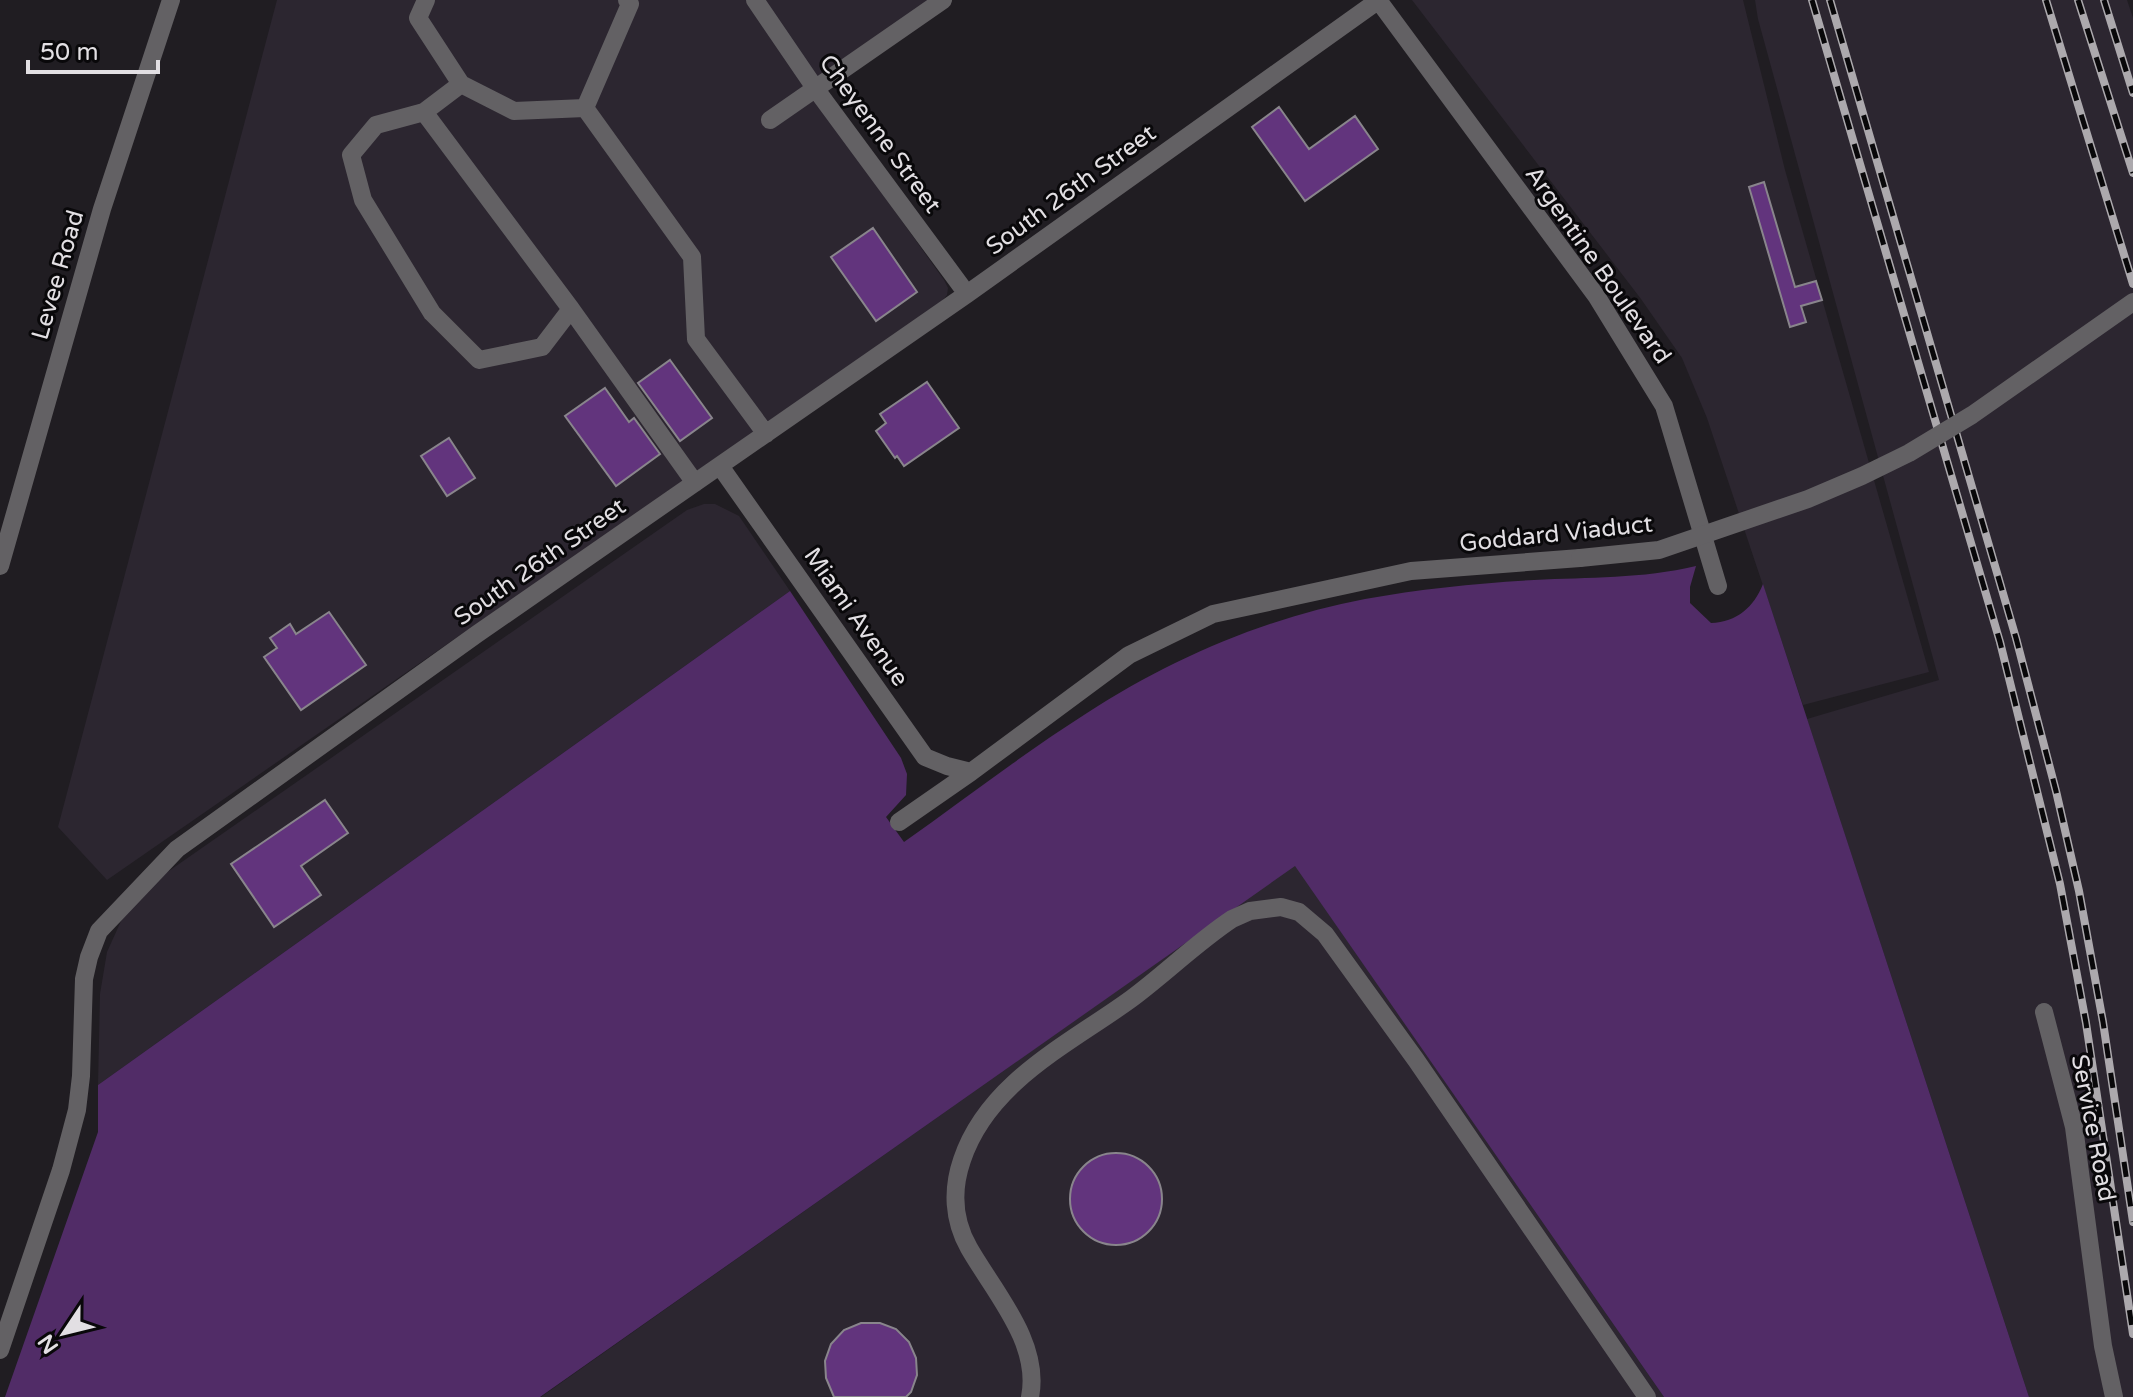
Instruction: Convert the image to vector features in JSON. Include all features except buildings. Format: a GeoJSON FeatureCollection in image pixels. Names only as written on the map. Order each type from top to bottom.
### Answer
{"type":"FeatureCollection","features":[{"type":"Feature","properties":{"kind":"street","name":"Levee Road"},"geometry":{"type":"LineString","coordinates":[[0,566],[102,209],[171,0]]}},
{"type":"Feature","properties":{"kind":"street"},"geometry":{"type":"LineString","coordinates":[[426,0],[418,18],[461,84],[514,111],[585,108]]}},
{"type":"Feature","properties":{"kind":"street"},"geometry":{"type":"LineString","coordinates":[[585,108],[630,4],[627,0]]}},
{"type":"Feature","properties":{"kind":"street","name":"Cheyenne Street"},"geometry":{"type":"LineString","coordinates":[[755,0],[815,88],[967,294]]}},
{"type":"Feature","properties":{"kind":"street"},"geometry":{"type":"LineString","coordinates":[[770,120],[943,0]]}},
{"type":"Feature","properties":{"kind":"street","name":"South 26th Street"},"geometry":{"type":"LineString","coordinates":[[0,1350],[61,1170],[77,1110],[84,979],[89,957],[99,931],[177,849],[477,634],[967,294],[1378,0]]}},
{"type":"Feature","properties":{"kind":"street","name":"Argentine Boulevard"},"geometry":{"type":"LineString","coordinates":[[1378,0],[1597,297],[1664,406],[1718,586]]}},
{"type":"Feature","properties":{"kind":"street"},"geometry":{"type":"LineString","coordinates":[[461,84],[424,112],[376,125],[351,155],[363,200],[432,313],[479,360],[542,347],[571,309]]}},
{"type":"Feature","properties":{"kind":"street"},"geometry":{"type":"LineString","coordinates":[[585,108],[692,257],[696,339],[766,434]]}},
{"type":"Feature","properties":{"kind":"street"},"geometry":{"type":"LineString","coordinates":[[424,112],[571,309],[695,483]]}},
{"type":"Feature","properties":{"kind":"street","name":"Goddard Viaduct"},"geometry":{"type":"LineString","coordinates":[[899,822],[1129,655],[1213,614],[1411,571],[1659,550],[1808,499],[1909,453],[1972,415],[2133,302]]}},
{"type":"Feature","properties":{"kind":"street","name":"Miami Avenue"},"geometry":{"type":"LineString","coordinates":[[720,466],[925,757],[971,772]]}},
{"type":"Feature","properties":{"kind":"street"},"geometry":{"type":"LineString","coordinates":[[1030,1397],[1033,1385],[1028,1354],[1017,1327],[965,1241],[955,1209],[956,1178],[980,1121],[1027,1072],[1154,982],[1213,931],[1250,911],[1281,907],[1299,912],[1325,934],[1416,1060],[1647,1397]]}},
{"type":"Feature","properties":{"kind":"street","name":"Service Road"},"geometry":{"type":"LineString","coordinates":[[2044,1012],[2074,1127],[2103,1346],[2114,1397]]}},
{"type":"Feature","properties":{"kind":"shaded area"},"geometry":{"type":"Polygon","coordinates":[[[277,0],[930,0],[805,85],[944,280],[947,295],[107,880],[58,827],[277,0]]]}},
{"type":"Feature","properties":{"kind":"shaded area"},"geometry":{"type":"Polygon","coordinates":[[[1412,0],[1743,0],[1785,170],[1929,672],[1803,705],[1707,418],[1682,358],[1641,299],[1412,0]]]}},
{"type":"Feature","properties":{"kind":"shaded area"},"geometry":{"type":"Polygon","coordinates":[[[1755,0],[2127,0],[2133,18],[2133,1397],[2029,1397],[1807,719],[1939,680],[1755,0]]]}},
{"type":"Feature","properties":{"kind":"shaded area"},"geometry":{"type":"Polygon","coordinates":[[[715,504],[739,516],[790,591],[98,1085],[100,994],[107,952],[126,910],[156,880],[687,510],[715,504]]]}},
{"type":"Feature","properties":{"kind":"shaded area"},"geometry":{"type":"Polygon","coordinates":[[[1696,566],[1690,587],[1690,603],[1711,623],[1729,620],[1743,612],[1755,600],[1763,584],[2029,1397],[1664,1397],[1295,866],[540,1397],[5,1397],[98,1132],[98,1085],[790,591],[901,758],[907,774],[906,795],[886,817],[904,842],[1040,744],[1119,693],[1186,658],[1256,629],[1329,607],[1407,592],[1492,583],[1636,575],[1696,566]]]}},
{"type":"Feature","properties":{"kind":"shaded area"},"geometry":{"type":"Polygon","coordinates":[[[1295,865],[1664,1397],[541,1397],[1295,865]]]}},
{"type":"Feature","properties":{"kind":"railway"},"geometry":{"type":"LineString","coordinates":[[1812,0],[2000,642],[2060,884],[2086,1023],[2133,1334]]}},
{"type":"Feature","properties":{"kind":"railway"},"geometry":{"type":"LineString","coordinates":[[1830,0],[2016,638],[2056,791],[2079,891],[2103,1022],[2133,1222]]}},
{"type":"Feature","properties":{"kind":"railway"},"geometry":{"type":"LineString","coordinates":[[2046,0],[2133,284]]}},
{"type":"Feature","properties":{"kind":"railway"},"geometry":{"type":"LineString","coordinates":[[2078,0],[2133,173]]}},
{"type":"Feature","properties":{"kind":"railway"},"geometry":{"type":"LineString","coordinates":[[2104,0],[2133,93]]}}]}
